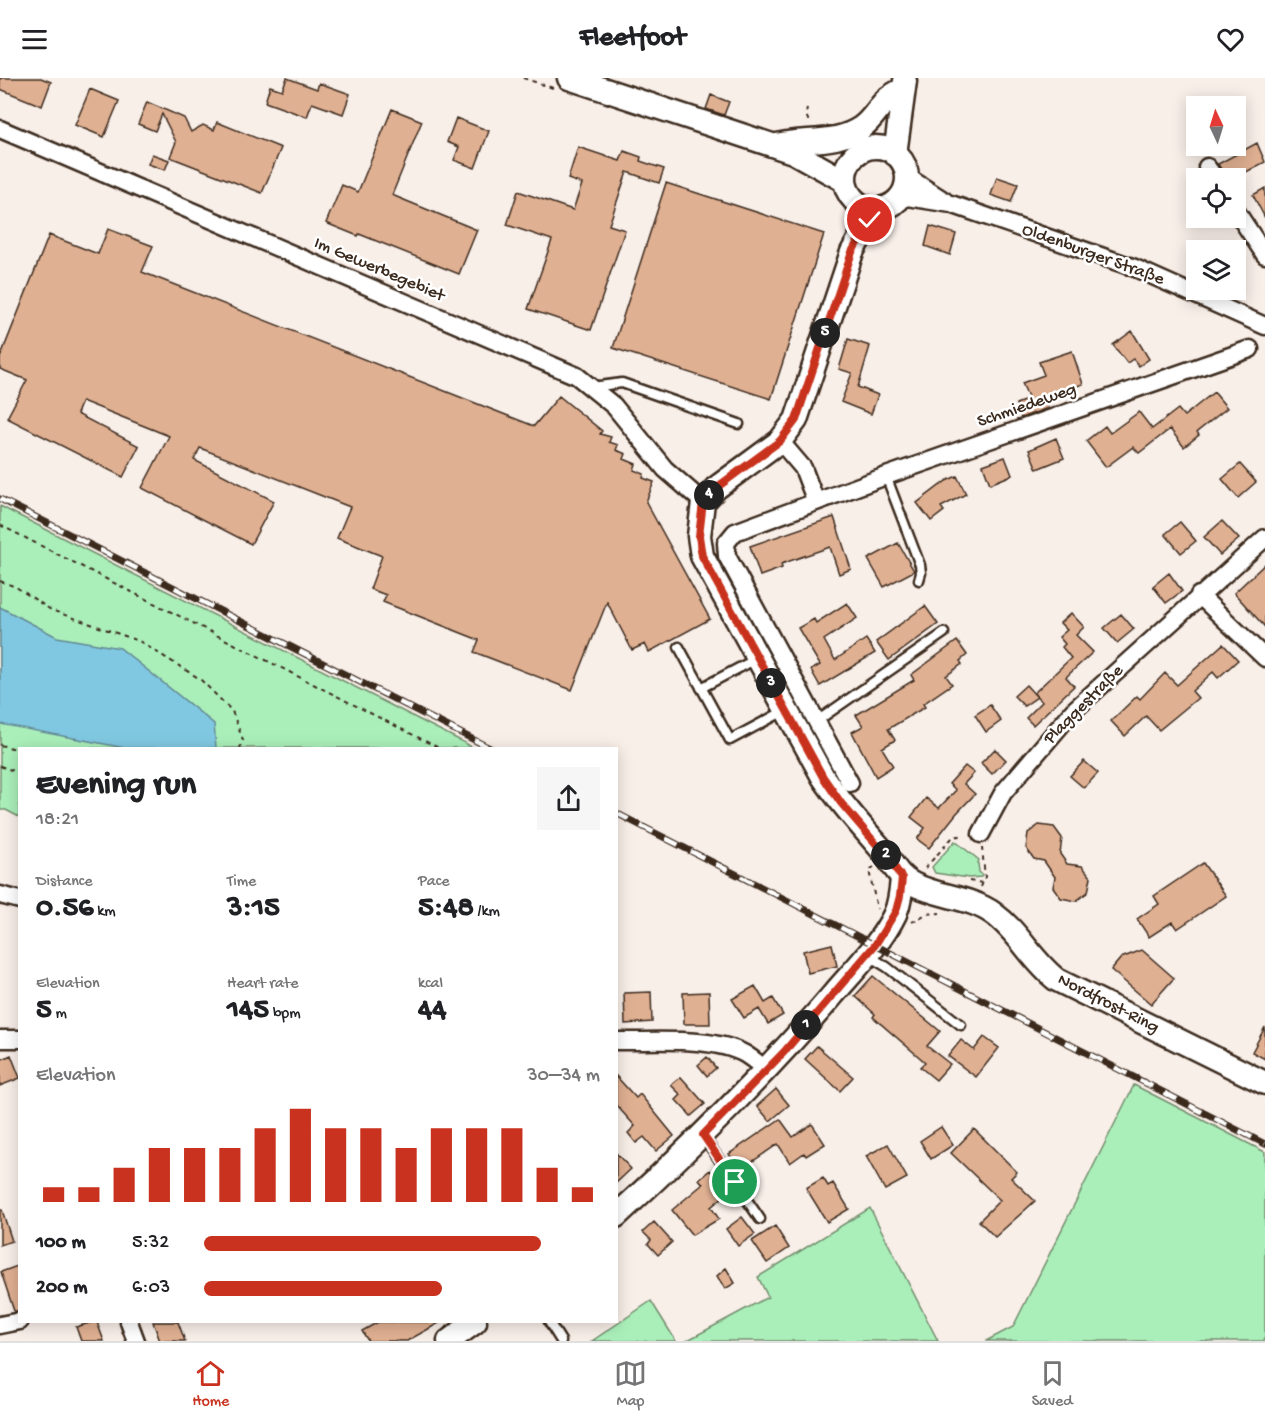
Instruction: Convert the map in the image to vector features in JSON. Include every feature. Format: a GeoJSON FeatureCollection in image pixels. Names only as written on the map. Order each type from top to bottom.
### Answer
{"type":"FeatureCollection","features":[{"type":"Feature","properties":{"kind":"street"},"geometry":{"type":"LineString","coordinates":[[569,78],[847,171]]}},
{"type":"Feature","properties":{"kind":"street"},"geometry":{"type":"LineString","coordinates":[[784,149],[796,140],[831,140],[851,133],[876,115],[887,99],[903,90]]}},
{"type":"Feature","properties":{"kind":"street"},"geometry":{"type":"LineString","coordinates":[[885,151],[903,90]]}},
{"type":"Feature","properties":{"kind":"street","name":"Im Gewerbegebiet"},"geometry":{"type":"LineString","coordinates":[[0,129],[577,376],[614,406],[665,469],[703,502]]}},
{"type":"Feature","properties":{"kind":"street"},"geometry":{"type":"LineString","coordinates":[[885,151],[905,167],[903,186],[885,207],[866,206],[851,197],[847,171],[856,154],[885,151]]}},
{"type":"Feature","properties":{"kind":"street","name":"Oldenburger Straße"},"geometry":{"type":"LineString","coordinates":[[903,186],[1135,268],[1265,326]]}},
{"type":"Feature","properties":{"kind":"street"},"geometry":{"type":"LineString","coordinates":[[618,1214],[703,1135],[767,1071],[889,925],[900,896],[912,875],[889,859],[841,803],[823,777],[702,556],[699,536],[703,502],[716,488],[780,441],[796,420],[866,206]]}},
{"type":"Feature","properties":{"kind":"street"},"geometry":{"type":"LineString","coordinates":[[1246,226],[1265,255]]}},
{"type":"Feature","properties":{"kind":"street","name":"Schmiedeweg"},"geometry":{"type":"LineString","coordinates":[[850,783],[727,556],[726,543],[735,532],[886,476],[1250,349]]}},
{"type":"Feature","properties":{"kind":"street"},"geometry":{"type":"LineString","coordinates":[[780,441],[803,468],[816,502]]}},
{"type":"Feature","properties":{"kind":"street","name":"Plaggestraße"},"geometry":{"type":"LineString","coordinates":[[981,834],[1003,793],[1073,711],[1199,595],[1265,538]]}},
{"type":"Feature","properties":{"kind":"street"},"geometry":{"type":"LineString","coordinates":[[1199,595],[1265,658]]}},
{"type":"Feature","properties":{"kind":"street","name":"Nordfrost-Ring"},"geometry":{"type":"LineString","coordinates":[[912,875],[915,885],[974,904],[993,913],[1009,926],[1041,968],[1057,980],[1265,1083]]}},
{"type":"Feature","properties":{"kind":"street"},"geometry":{"type":"LineString","coordinates":[[0,895],[18,900]]}},
{"type":"Feature","properties":{"kind":"street"},"geometry":{"type":"LineString","coordinates":[[0,1039],[18,1039]]}},
{"type":"Feature","properties":{"kind":"street"},"geometry":{"type":"LineString","coordinates":[[618,1041],[706,1043],[744,1053],[767,1071]]}},
{"type":"Feature","properties":{"kind":"street"},"geometry":{"type":"LineString","coordinates":[[129,1323],[136,1341]]}},
{"type":"Feature","properties":{"kind":"street"},"geometry":{"type":"LineString","coordinates":[[449,1341],[475,1323]]}},
{"type":"Feature","properties":{"kind":"lane"},"geometry":{"type":"LineString","coordinates":[[592,387],[622,383],[739,424]]}},
{"type":"Feature","properties":{"kind":"lane"},"geometry":{"type":"LineString","coordinates":[[886,476],[920,565],[919,580]]}},
{"type":"Feature","properties":{"kind":"lane"},"geometry":{"type":"LineString","coordinates":[[817,721],[944,633]]}},
{"type":"Feature","properties":{"kind":"lane"},"geometry":{"type":"LineString","coordinates":[[679,647],[730,740],[786,710]]}},
{"type":"Feature","properties":{"kind":"lane"},"geometry":{"type":"LineString","coordinates":[[701,688],[758,658]]}},
{"type":"Feature","properties":{"kind":"lane"},"geometry":{"type":"LineString","coordinates":[[867,954],[961,1024]]}},
{"type":"Feature","properties":{"kind":"lane"},"geometry":{"type":"LineString","coordinates":[[703,1135],[760,1219]]}},
{"type":"Feature","properties":{"kind":"lane"},"geometry":{"type":"LineString","coordinates":[[550,1323],[561,1341]]}},
{"type":"Feature","properties":{"kind":"path"},"geometry":{"type":"LineString","coordinates":[[0,525],[437,747]]}},
{"type":"Feature","properties":{"kind":"path"},"geometry":{"type":"LineString","coordinates":[[0,580],[16,587],[51,610],[139,641],[200,679],[232,711],[243,740],[240,747]]}},
{"type":"Feature","properties":{"kind":"path"},"geometry":{"type":"LineString","coordinates":[[0,745],[18,750]]}},
{"type":"Feature","properties":{"kind":"path"},"geometry":{"type":"LineString","coordinates":[[0,766],[18,772]]}},
{"type":"Feature","properties":{"kind":"path"},"geometry":{"type":"LineString","coordinates":[[912,875],[953,837],[981,834],[985,877],[983,883]]}},
{"type":"Feature","properties":{"kind":"path"},"geometry":{"type":"LineString","coordinates":[[906,925],[926,914],[948,913]]}},
{"type":"Feature","properties":{"kind":"green space"},"geometry":{"type":"Polygon","coordinates":[[[0,506],[471,747],[18,747],[18,816],[6,810],[0,810],[0,506]]]}},
{"type":"Feature","properties":{"kind":"green space"},"geometry":{"type":"Polygon","coordinates":[[[955,841],[979,860],[981,877],[969,878],[935,873],[932,867],[955,841]]]}},
{"type":"Feature","properties":{"kind":"green space"},"geometry":{"type":"Polygon","coordinates":[[[1134,1085],[1265,1152],[1265,1341],[986,1341],[1013,1327],[1134,1085]]]}},
{"type":"Feature","properties":{"kind":"green space"},"geometry":{"type":"Polygon","coordinates":[[[870,1208],[938,1341],[686,1341],[768,1297],[758,1277],[870,1208]]]}},
{"type":"Feature","properties":{"kind":"green space"},"geometry":{"type":"Polygon","coordinates":[[[651,1301],[676,1341],[592,1341],[651,1301]]]}},
{"type":"Feature","properties":{"kind":"water"},"geometry":{"type":"Polygon","coordinates":[[[0,607],[57,637],[120,648],[214,724],[216,747],[120,747],[0,724],[0,607]]]}},
{"type":"Feature","properties":{"kind":"building"},"geometry":{"type":"Polygon","coordinates":[[[0,78],[41,78],[51,82],[42,106],[0,89],[0,78]]]}},
{"type":"Feature","properties":{"kind":"building"},"geometry":{"type":"Polygon","coordinates":[[[287,78],[317,89],[319,83],[350,94],[343,114],[312,103],[307,117],[265,102],[270,86],[282,90],[287,78]]]}},
{"type":"Feature","properties":{"kind":"building"},"geometry":{"type":"Polygon","coordinates":[[[90,89],[119,101],[104,137],[75,125],[90,89]]]}},
{"type":"Feature","properties":{"kind":"building"},"geometry":{"type":"Polygon","coordinates":[[[711,95],[729,102],[724,115],[706,109],[711,95]]]}},
{"type":"Feature","properties":{"kind":"building"},"geometry":{"type":"Polygon","coordinates":[[[147,102],[184,118],[191,132],[203,125],[214,130],[217,122],[281,148],[262,193],[170,157],[176,142],[162,114],[155,131],[138,124],[147,102]]]}},
{"type":"Feature","properties":{"kind":"building"},"geometry":{"type":"Polygon","coordinates":[[[392,109],[422,121],[392,195],[477,230],[459,274],[326,223],[342,185],[358,192],[392,109]]]}},
{"type":"Feature","properties":{"kind":"building"},"geometry":{"type":"Polygon","coordinates":[[[456,118],[489,131],[475,168],[454,160],[459,147],[447,142],[456,118]]]}},
{"type":"Feature","properties":{"kind":"building"},"geometry":{"type":"Polygon","coordinates":[[[1257,143],[1265,162],[1246,172],[1246,168],[1220,168],[1218,164],[1233,156],[1246,156],[1246,149],[1257,143]]]}},
{"type":"Feature","properties":{"kind":"building"},"geometry":{"type":"Polygon","coordinates":[[[578,147],[620,161],[624,151],[641,157],[640,161],[664,169],[659,183],[627,172],[609,225],[625,230],[591,330],[528,309],[552,240],[507,225],[518,191],[573,210],[582,184],[568,179],[578,147]]]}},
{"type":"Feature","properties":{"kind":"building"},"geometry":{"type":"Polygon","coordinates":[[[152,154],[169,160],[165,170],[148,164],[152,154]]]}},
{"type":"Feature","properties":{"kind":"building"},"geometry":{"type":"Polygon","coordinates":[[[997,177],[1018,184],[1011,202],[991,195],[997,177]]]}},
{"type":"Feature","properties":{"kind":"building"},"geometry":{"type":"Polygon","coordinates":[[[666,183],[824,234],[771,399],[613,348],[666,183]]]}},
{"type":"Feature","properties":{"kind":"building"},"geometry":{"type":"Polygon","coordinates":[[[1265,188],[1265,218],[1253,195],[1265,188]]]}},
{"type":"Feature","properties":{"kind":"building"},"geometry":{"type":"Polygon","coordinates":[[[930,226],[956,234],[950,255],[925,246],[930,226]]]}},
{"type":"Feature","properties":{"kind":"building"},"geometry":{"type":"Polygon","coordinates":[[[108,229],[153,246],[142,272],[534,426],[559,396],[602,431],[600,434],[611,437],[609,442],[618,445],[616,450],[626,454],[624,459],[636,464],[634,470],[644,474],[643,478],[654,482],[646,502],[710,619],[649,652],[645,644],[632,650],[607,602],[572,690],[474,652],[479,640],[383,602],[386,595],[370,589],[382,556],[337,538],[350,507],[200,448],[194,460],[274,501],[251,544],[142,488],[169,436],[82,401],[77,414],[139,446],[123,477],[7,418],[27,380],[0,369],[0,358],[49,235],[98,254],[108,229]]]}},
{"type":"Feature","properties":{"kind":"building"},"geometry":{"type":"Polygon","coordinates":[[[1132,331],[1149,359],[1139,366],[1133,359],[1127,363],[1113,345],[1132,331]]]}},
{"type":"Feature","properties":{"kind":"building"},"geometry":{"type":"Polygon","coordinates":[[[848,339],[870,346],[858,387],[878,395],[871,414],[841,402],[852,373],[839,369],[848,339]]]}},
{"type":"Feature","properties":{"kind":"building"},"geometry":{"type":"Polygon","coordinates":[[[1072,351],[1083,384],[1044,397],[1048,408],[1021,418],[1016,404],[1029,399],[1022,383],[1044,375],[1039,362],[1072,351]]]}},
{"type":"Feature","properties":{"kind":"building"},"geometry":{"type":"Polygon","coordinates":[[[1214,392],[1227,408],[1197,432],[1199,435],[1184,447],[1170,429],[1139,453],[1133,447],[1106,467],[1086,441],[1105,426],[1110,433],[1139,412],[1152,429],[1178,409],[1184,416],[1214,392]]]}},
{"type":"Feature","properties":{"kind":"building"},"geometry":{"type":"Polygon","coordinates":[[[1056,438],[1064,458],[1037,469],[1029,450],[1056,438]]]}},
{"type":"Feature","properties":{"kind":"building"},"geometry":{"type":"Polygon","coordinates":[[[1005,457],[1012,475],[990,484],[983,465],[1005,457]]]}},
{"type":"Feature","properties":{"kind":"building"},"geometry":{"type":"Polygon","coordinates":[[[1240,464],[1256,482],[1238,498],[1222,479],[1240,464]]]}},
{"type":"Feature","properties":{"kind":"building"},"geometry":{"type":"Polygon","coordinates":[[[957,476],[966,494],[941,507],[944,511],[931,521],[917,503],[946,481],[957,476]]]}},
{"type":"Feature","properties":{"kind":"building"},"geometry":{"type":"Polygon","coordinates":[[[834,517],[851,569],[839,574],[830,547],[781,564],[782,568],[760,576],[750,546],[834,517]]]}},
{"type":"Feature","properties":{"kind":"building"},"geometry":{"type":"Polygon","coordinates":[[[1222,521],[1239,539],[1220,555],[1204,537],[1222,521]]]}},
{"type":"Feature","properties":{"kind":"building"},"geometry":{"type":"Polygon","coordinates":[[[1180,522],[1196,541],[1181,553],[1165,534],[1180,522]]]}},
{"type":"Feature","properties":{"kind":"building"},"geometry":{"type":"Polygon","coordinates":[[[898,543],[914,571],[884,587],[868,559],[898,543]]]}},
{"type":"Feature","properties":{"kind":"building"},"geometry":{"type":"Polygon","coordinates":[[[1265,564],[1265,627],[1234,593],[1265,564]]]}},
{"type":"Feature","properties":{"kind":"building"},"geometry":{"type":"Polygon","coordinates":[[[1169,573],[1182,591],[1166,603],[1153,586],[1169,573]]]}},
{"type":"Feature","properties":{"kind":"building"},"geometry":{"type":"Polygon","coordinates":[[[847,603],[857,618],[824,640],[835,660],[866,639],[875,653],[820,686],[811,670],[820,665],[798,628],[814,619],[816,623],[847,603]]]}},
{"type":"Feature","properties":{"kind":"building"},"geometry":{"type":"Polygon","coordinates":[[[925,606],[938,624],[889,660],[876,642],[925,606]]]}},
{"type":"Feature","properties":{"kind":"building"},"geometry":{"type":"Polygon","coordinates":[[[1071,613],[1084,627],[1076,635],[1093,652],[1066,677],[1074,686],[1033,725],[1026,718],[1042,702],[1034,693],[1071,658],[1062,647],[1065,644],[1059,637],[1067,630],[1060,623],[1071,613]]]}},
{"type":"Feature","properties":{"kind":"building"},"geometry":{"type":"Polygon","coordinates":[[[1121,614],[1134,629],[1117,643],[1104,628],[1121,614]]]}},
{"type":"Feature","properties":{"kind":"building"},"geometry":{"type":"Polygon","coordinates":[[[957,641],[967,655],[960,661],[962,664],[946,676],[952,684],[923,704],[925,707],[888,729],[895,740],[882,748],[893,766],[876,777],[852,732],[863,726],[856,715],[914,680],[911,675],[957,641]]]}},
{"type":"Feature","properties":{"kind":"building"},"geometry":{"type":"Polygon","coordinates":[[[1223,644],[1238,660],[1218,678],[1213,672],[1192,691],[1198,698],[1159,730],[1146,716],[1125,736],[1111,721],[1137,696],[1140,699],[1165,673],[1177,685],[1223,644]]]}},
{"type":"Feature","properties":{"kind":"building"},"geometry":{"type":"Polygon","coordinates":[[[1026,685],[1037,697],[1024,706],[1014,696],[1026,685]]]}},
{"type":"Feature","properties":{"kind":"building"},"geometry":{"type":"Polygon","coordinates":[[[990,705],[1001,721],[986,732],[975,715],[990,705]]]}},
{"type":"Feature","properties":{"kind":"building"},"geometry":{"type":"Polygon","coordinates":[[[995,749],[1006,760],[992,774],[981,763],[995,749]]]}},
{"type":"Feature","properties":{"kind":"building"},"geometry":{"type":"Polygon","coordinates":[[[1084,761],[1098,773],[1084,788],[1070,776],[1084,761]]]}},
{"type":"Feature","properties":{"kind":"building"},"geometry":{"type":"Polygon","coordinates":[[[965,766],[974,773],[964,784],[975,794],[929,848],[917,839],[925,828],[911,817],[926,798],[939,808],[956,790],[949,784],[965,766]]]}},
{"type":"Feature","properties":{"kind":"building"},"geometry":{"type":"Polygon","coordinates":[[[1039,825],[1054,827],[1062,838],[1060,854],[1067,864],[1082,866],[1091,877],[1088,892],[1076,901],[1061,898],[1053,887],[1055,877],[1044,861],[1034,859],[1026,848],[1028,833],[1039,825]]]}},
{"type":"Feature","properties":{"kind":"building"},"geometry":{"type":"Polygon","coordinates":[[[1203,863],[1226,896],[1177,929],[1172,922],[1149,937],[1137,919],[1159,904],[1154,896],[1203,863]]]}},
{"type":"Feature","properties":{"kind":"building"},"geometry":{"type":"Polygon","coordinates":[[[832,944],[837,966],[808,973],[803,951],[832,944]]]}},
{"type":"Feature","properties":{"kind":"building"},"geometry":{"type":"Polygon","coordinates":[[[1142,950],[1174,978],[1151,1004],[1111,970],[1121,958],[1142,950]]]}},
{"type":"Feature","properties":{"kind":"building"},"geometry":{"type":"Polygon","coordinates":[[[873,976],[940,1031],[927,1046],[950,1064],[936,1080],[920,1067],[925,1062],[873,1017],[875,1014],[855,996],[873,976]]]}},
{"type":"Feature","properties":{"kind":"building"},"geometry":{"type":"Polygon","coordinates":[[[755,986],[765,1003],[773,998],[783,1015],[768,1024],[759,1009],[744,1018],[732,999],[755,986]]]}},
{"type":"Feature","properties":{"kind":"building"},"geometry":{"type":"Polygon","coordinates":[[[651,992],[652,1022],[625,1024],[624,993],[651,992]]]}},
{"type":"Feature","properties":{"kind":"building"},"geometry":{"type":"Polygon","coordinates":[[[709,992],[710,1024],[684,1024],[683,993],[709,992]]]}},
{"type":"Feature","properties":{"kind":"building"},"geometry":{"type":"Polygon","coordinates":[[[1265,1027],[1265,1059],[1252,1052],[1265,1027]]]}},
{"type":"Feature","properties":{"kind":"building"},"geometry":{"type":"Polygon","coordinates":[[[984,1037],[999,1048],[976,1077],[948,1056],[961,1040],[974,1050],[984,1037]]]}},
{"type":"Feature","properties":{"kind":"building"},"geometry":{"type":"Polygon","coordinates":[[[817,1046],[853,1077],[840,1091],[805,1059],[817,1046]]]}},
{"type":"Feature","properties":{"kind":"building"},"geometry":{"type":"Polygon","coordinates":[[[11,1055],[18,1079],[0,1086],[0,1060],[11,1055]]]}},
{"type":"Feature","properties":{"kind":"building"},"geometry":{"type":"Polygon","coordinates":[[[707,1057],[716,1068],[707,1076],[698,1065],[707,1057]]]}},
{"type":"Feature","properties":{"kind":"building"},"geometry":{"type":"Polygon","coordinates":[[[681,1077],[705,1104],[691,1116],[676,1100],[681,1095],[671,1085],[681,1077]]]}},
{"type":"Feature","properties":{"kind":"building"},"geometry":{"type":"Polygon","coordinates":[[[618,1078],[636,1098],[640,1094],[674,1136],[656,1151],[644,1137],[636,1143],[628,1133],[635,1126],[618,1107],[618,1078]]]}},
{"type":"Feature","properties":{"kind":"building"},"geometry":{"type":"Polygon","coordinates":[[[776,1089],[789,1105],[770,1121],[757,1106],[776,1089]]]}},
{"type":"Feature","properties":{"kind":"building"},"geometry":{"type":"Polygon","coordinates":[[[780,1119],[793,1137],[812,1124],[825,1144],[806,1156],[804,1153],[790,1163],[778,1144],[740,1170],[729,1154],[780,1119]]]}},
{"type":"Feature","properties":{"kind":"building"},"geometry":{"type":"Polygon","coordinates":[[[941,1127],[953,1145],[931,1159],[920,1141],[941,1127]]]}},
{"type":"Feature","properties":{"kind":"building"},"geometry":{"type":"Polygon","coordinates":[[[974,1129],[1017,1172],[1011,1178],[1035,1201],[995,1237],[979,1221],[1000,1200],[951,1153],[974,1129]]]}},
{"type":"Feature","properties":{"kind":"building"},"geometry":{"type":"Polygon","coordinates":[[[888,1144],[907,1178],[885,1190],[866,1156],[888,1144]]]}},
{"type":"Feature","properties":{"kind":"building"},"geometry":{"type":"Polygon","coordinates":[[[618,1155],[631,1169],[618,1181],[618,1155]]]}},
{"type":"Feature","properties":{"kind":"building"},"geometry":{"type":"Polygon","coordinates":[[[710,1170],[729,1192],[711,1207],[719,1219],[692,1235],[672,1210],[703,1184],[699,1179],[710,1170]]]}},
{"type":"Feature","properties":{"kind":"building"},"geometry":{"type":"Polygon","coordinates":[[[823,1178],[828,1186],[833,1183],[849,1209],[827,1222],[806,1188],[823,1178]]]}},
{"type":"Feature","properties":{"kind":"building"},"geometry":{"type":"Polygon","coordinates":[[[0,1210],[2,1210],[12,1241],[0,1245],[0,1210]]]}},
{"type":"Feature","properties":{"kind":"building"},"geometry":{"type":"Polygon","coordinates":[[[742,1217],[755,1234],[738,1246],[726,1229],[742,1217]]]}},
{"type":"Feature","properties":{"kind":"building"},"geometry":{"type":"Polygon","coordinates":[[[654,1222],[672,1242],[658,1255],[648,1244],[651,1240],[643,1232],[654,1222]]]}},
{"type":"Feature","properties":{"kind":"building"},"geometry":{"type":"Polygon","coordinates":[[[775,1226],[789,1248],[767,1263],[752,1241],[775,1226]]]}},
{"type":"Feature","properties":{"kind":"building"},"geometry":{"type":"Polygon","coordinates":[[[18,1266],[18,1311],[14,1311],[1,1272],[18,1266]]]}},
{"type":"Feature","properties":{"kind":"building"},"geometry":{"type":"Polygon","coordinates":[[[726,1268],[735,1283],[725,1289],[717,1276],[726,1268]]]}},
{"type":"Feature","properties":{"kind":"building"},"geometry":{"type":"Polygon","coordinates":[[[97,1323],[104,1341],[81,1341],[76,1327],[97,1323]]]}},
{"type":"Feature","properties":{"kind":"building"},"geometry":{"type":"Polygon","coordinates":[[[153,1323],[178,1323],[185,1341],[160,1341],[153,1323]]]}},
{"type":"Feature","properties":{"kind":"building"},"geometry":{"type":"Polygon","coordinates":[[[376,1323],[439,1323],[407,1341],[368,1341],[362,1331],[376,1323]]]}},
{"type":"Feature","properties":{"kind":"railway"},"geometry":{"type":"LineString","coordinates":[[0,499],[488,747]]}},
{"type":"Feature","properties":{"kind":"railway"},"geometry":{"type":"LineString","coordinates":[[618,814],[1265,1144]]}},
{"type":"Feature","properties":{"kind":"route"},"geometry":{"type":"LineString","coordinates":[[735,1182],[703,1135],[767,1071],[875,945],[896,911],[902,878],[889,859],[841,803],[823,777],[702,556],[699,536],[703,502],[716,488],[780,441],[796,420],[852,252],[870,220]]}}]}
